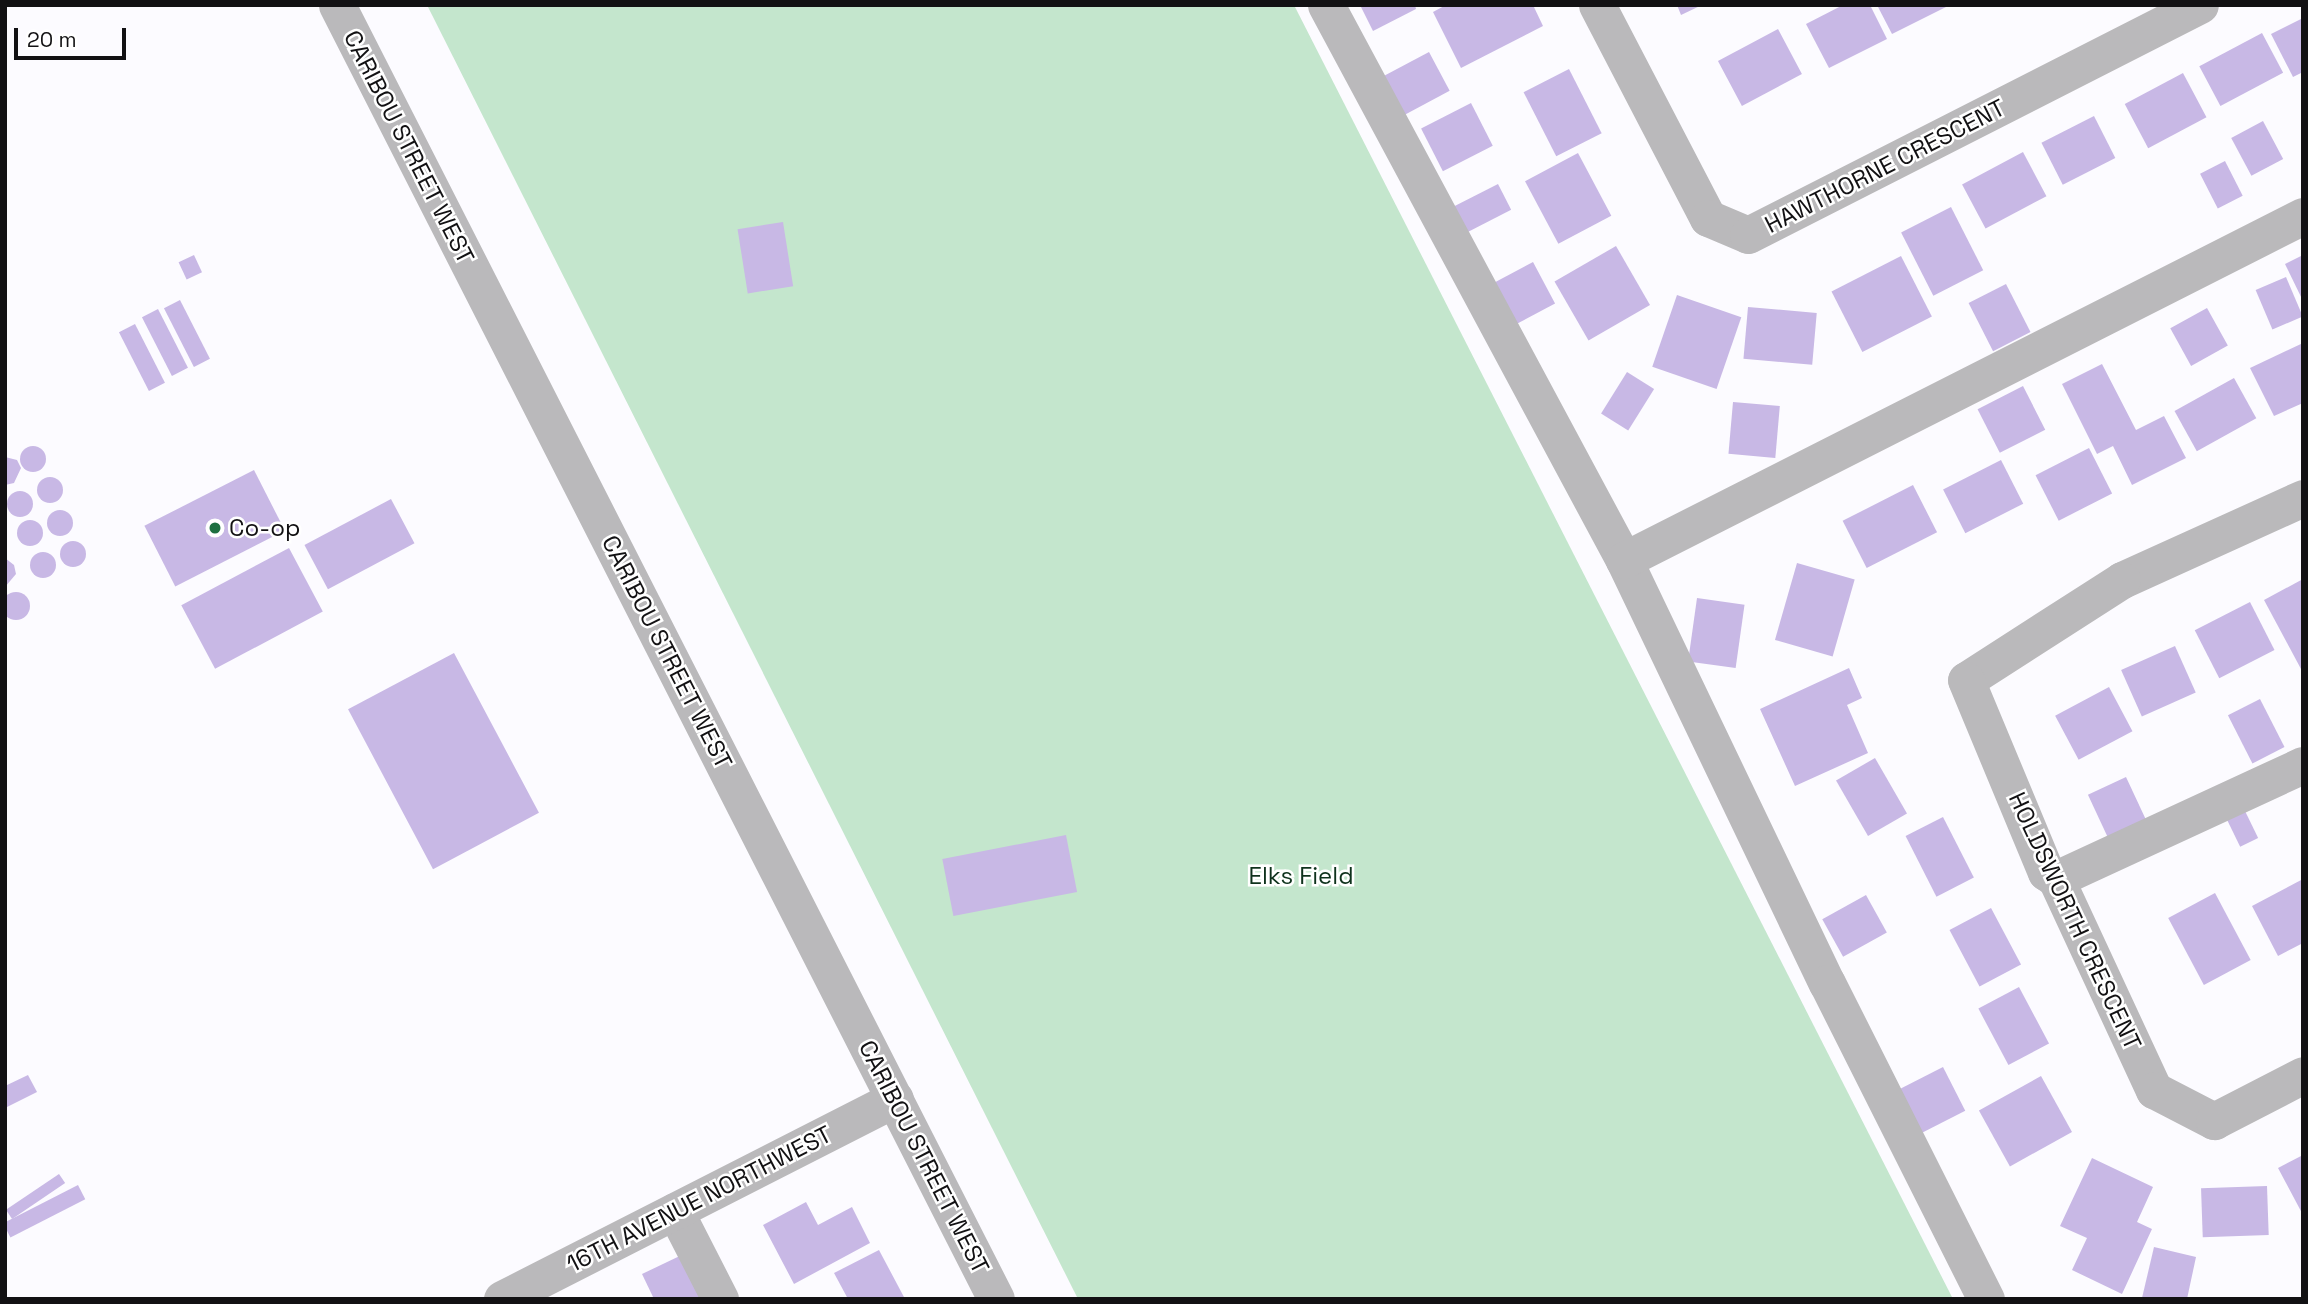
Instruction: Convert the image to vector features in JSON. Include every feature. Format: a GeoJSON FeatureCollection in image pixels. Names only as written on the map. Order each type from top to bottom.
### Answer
{"type":"FeatureCollection","features":[{"type":"Feature","properties":{"kind":"street","name":"CARIBOU STREET WEST"},"geometry":{"type":"LineString","coordinates":[[337,5],[996,1299]]}},
{"type":"Feature","properties":{"kind":"street"},"geometry":{"type":"LineString","coordinates":[[1325,5],[1624,560],[1827,983],[1986,1299]]}},
{"type":"Feature","properties":{"kind":"street","name":"HAWTHORNE CRESCENT"},"geometry":{"type":"LineString","coordinates":[[1597,5],[1708,218],[1748,235],[2200,5]]}},
{"type":"Feature","properties":{"kind":"street"},"geometry":{"type":"LineString","coordinates":[[1624,560],[2303,216]]}},
{"type":"Feature","properties":{"kind":"street","name":"HOLDSWORTH CRESCENT"},"geometry":{"type":"LineString","coordinates":[[2303,498],[2122,580],[1966,680],[2046,872],[2056,879],[2154,1090],[2214,1121],[2303,1074]]}},
{"type":"Feature","properties":{"kind":"street"},"geometry":{"type":"LineString","coordinates":[[2056,879],[2303,765]]}},
{"type":"Feature","properties":{"kind":"street","name":"16TH AVENUE NORTHWEST"},"geometry":{"type":"LineString","coordinates":[[502,1299],[895,1099]]}},
{"type":"Feature","properties":{"kind":"street"},"geometry":{"type":"LineString","coordinates":[[675,1211],[720,1299]]}},
{"type":"Feature","properties":{"kind":"green space","name":"Elks Field"},"geometry":{"type":"Polygon","coordinates":[[[427,5],[1294,5],[1953,1299],[1078,1299],[427,5]]]}},
{"type":"Feature","properties":{"kind":"building"},"geometry":{"type":"Polygon","coordinates":[[[1360,5],[1415,5],[1416,9],[1373,31],[1360,5]]]}},
{"type":"Feature","properties":{"kind":"building"},"geometry":{"type":"Polygon","coordinates":[[[1446,5],[1533,5],[1543,26],[1461,68],[1433,12],[1446,5]]]}},
{"type":"Feature","properties":{"kind":"building"},"geometry":{"type":"Polygon","coordinates":[[[1677,5],[1702,5],[1681,15],[1677,5]]]}},
{"type":"Feature","properties":{"kind":"building"},"geometry":{"type":"Polygon","coordinates":[[[1843,5],[1870,5],[1887,39],[1829,68],[1806,24],[1843,5]]]}},
{"type":"Feature","properties":{"kind":"building"},"geometry":{"type":"Polygon","coordinates":[[[1877,5],[1950,5],[1892,34],[1877,5]]]}},
{"type":"Feature","properties":{"kind":"building"},"geometry":{"type":"Polygon","coordinates":[[[2303,18],[2303,72],[2293,77],[2271,34],[2303,18]]]}},
{"type":"Feature","properties":{"kind":"building"},"geometry":{"type":"Polygon","coordinates":[[[1778,29],[1802,74],[1742,106],[1718,61],[1778,29]]]}},
{"type":"Feature","properties":{"kind":"building"},"geometry":{"type":"Polygon","coordinates":[[[2262,33],[2283,73],[2220,106],[2199,66],[2262,33]]]}},
{"type":"Feature","properties":{"kind":"building"},"geometry":{"type":"Polygon","coordinates":[[[1429,52],[1450,91],[1401,117],[1380,78],[1429,52]]]}},
{"type":"Feature","properties":{"kind":"building"},"geometry":{"type":"Polygon","coordinates":[[[1569,69],[1602,133],[1556,156],[1524,92],[1569,69]]]}},
{"type":"Feature","properties":{"kind":"building"},"geometry":{"type":"Polygon","coordinates":[[[2183,73],[2206,117],[2148,148],[2125,104],[2183,73]]]}},
{"type":"Feature","properties":{"kind":"building"},"geometry":{"type":"Polygon","coordinates":[[[1471,103],[1493,146],[1443,171],[1421,128],[1471,103]]]}},
{"type":"Feature","properties":{"kind":"building"},"geometry":{"type":"Polygon","coordinates":[[[2094,116],[2115,158],[2063,185],[2041,143],[2094,116]]]}},
{"type":"Feature","properties":{"kind":"building"},"geometry":{"type":"Polygon","coordinates":[[[2263,121],[2283,159],[2251,176],[2231,138],[2263,121]]]}},
{"type":"Feature","properties":{"kind":"building"},"geometry":{"type":"Polygon","coordinates":[[[2023,152],[2046,196],[1986,229],[1962,184],[2023,152]]]}},
{"type":"Feature","properties":{"kind":"building"},"geometry":{"type":"Polygon","coordinates":[[[1578,153],[1611,216],[1558,244],[1525,181],[1578,153]]]}},
{"type":"Feature","properties":{"kind":"building"},"geometry":{"type":"Polygon","coordinates":[[[2225,161],[2243,196],[2218,208],[2200,174],[2225,161]]]}},
{"type":"Feature","properties":{"kind":"building"},"geometry":{"type":"Polygon","coordinates":[[[1498,184],[1511,210],[1464,234],[1451,208],[1498,184]]]}},
{"type":"Feature","properties":{"kind":"building"},"geometry":{"type":"Polygon","coordinates":[[[1951,207],[1983,270],[1933,296],[1901,232],[1951,207]]]}},
{"type":"Feature","properties":{"kind":"building"},"geometry":{"type":"Polygon","coordinates":[[[783,222],[793,286],[748,293],[738,229],[783,222]]]}},
{"type":"Feature","properties":{"kind":"building"},"geometry":{"type":"Polygon","coordinates":[[[1616,246],[1650,305],[1589,340],[1555,282],[1616,246]]]}},
{"type":"Feature","properties":{"kind":"building"},"geometry":{"type":"Polygon","coordinates":[[[194,255],[202,272],[187,279],[179,262],[194,255]]]}},
{"type":"Feature","properties":{"kind":"building"},"geometry":{"type":"Polygon","coordinates":[[[2303,255],[2303,301],[2285,264],[2303,255]]]}},
{"type":"Feature","properties":{"kind":"building"},"geometry":{"type":"Polygon","coordinates":[[[1901,256],[1932,317],[1862,352],[1832,291],[1901,256]]]}},
{"type":"Feature","properties":{"kind":"building"},"geometry":{"type":"Polygon","coordinates":[[[1533,262],[1555,303],[1511,327],[1489,285],[1533,262]]]}},
{"type":"Feature","properties":{"kind":"building"},"geometry":{"type":"Polygon","coordinates":[[[2286,277],[2303,317],[2272,329],[2256,290],[2286,277]]]}},
{"type":"Feature","properties":{"kind":"building"},"geometry":{"type":"Polygon","coordinates":[[[2006,284],[2031,332],[1993,351],[1969,303],[2006,284]]]}},
{"type":"Feature","properties":{"kind":"building"},"geometry":{"type":"Polygon","coordinates":[[[1677,295],[1741,317],[1717,389],[1652,367],[1677,295]]]}},
{"type":"Feature","properties":{"kind":"building"},"geometry":{"type":"Polygon","coordinates":[[[180,300],[210,359],[194,367],[164,308],[180,300]]]}},
{"type":"Feature","properties":{"kind":"building"},"geometry":{"type":"Polygon","coordinates":[[[1748,307],[1817,313],[1812,365],[1743,359],[1748,307]]]}},
{"type":"Feature","properties":{"kind":"building"},"geometry":{"type":"Polygon","coordinates":[[[2207,308],[2228,346],[2191,366],[2170,328],[2207,308]]]}},
{"type":"Feature","properties":{"kind":"building"},"geometry":{"type":"Polygon","coordinates":[[[158,309],[188,368],[172,376],[142,317],[158,309]]]}},
{"type":"Feature","properties":{"kind":"building"},"geometry":{"type":"Polygon","coordinates":[[[135,324],[165,383],[149,391],[119,332],[135,324]]]}},
{"type":"Feature","properties":{"kind":"building"},"geometry":{"type":"Polygon","coordinates":[[[2303,343],[2303,403],[2274,416],[2250,368],[2303,343]]]}},
{"type":"Feature","properties":{"kind":"building"},"geometry":{"type":"Polygon","coordinates":[[[2102,364],[2136,430],[2164,416],[2186,458],[2132,485],[2113,446],[2097,454],[2062,384],[2102,364]]]}},
{"type":"Feature","properties":{"kind":"building"},"geometry":{"type":"Polygon","coordinates":[[[1627,372],[1654,389],[1628,431],[1601,414],[1627,372]]]}},
{"type":"Feature","properties":{"kind":"building"},"geometry":{"type":"Polygon","coordinates":[[[2234,378],[2256,418],[2197,451],[2175,411],[2234,378]]]}},
{"type":"Feature","properties":{"kind":"building"},"geometry":{"type":"Polygon","coordinates":[[[2023,386],[2045,430],[2000,453],[1978,409],[2023,386]]]}},
{"type":"Feature","properties":{"kind":"building"},"geometry":{"type":"Polygon","coordinates":[[[1733,402],[1780,406],[1775,458],[1728,454],[1733,402]]]}},
{"type":"Feature","properties":{"kind":"building"},"geometry":{"type":"Polygon","coordinates":[[[33,446],[42,450],[46,459],[42,468],[33,472],[24,468],[20,459],[24,450],[33,446]]]}},
{"type":"Feature","properties":{"kind":"building"},"geometry":{"type":"Polygon","coordinates":[[[2089,448],[2112,493],[2059,521],[2036,475],[2089,448]]]}},
{"type":"Feature","properties":{"kind":"building"},"geometry":{"type":"Polygon","coordinates":[[[5,457],[17,460],[21,468],[14,483],[5,485],[5,457]]]}},
{"type":"Feature","properties":{"kind":"building"},"geometry":{"type":"Polygon","coordinates":[[[2001,460],[2023,504],[1965,533],[1943,490],[2001,460]]]}},
{"type":"Feature","properties":{"kind":"building","name":"Co-op"},"geometry":{"type":"Polygon","coordinates":[[[254,470],[285,531],[175,586],[144,526],[254,470]]]}},
{"type":"Feature","properties":{"kind":"building"},"geometry":{"type":"Polygon","coordinates":[[[50,477],[59,481],[63,490],[59,499],[50,503],[41,499],[37,490],[41,481],[50,477]]]}},
{"type":"Feature","properties":{"kind":"building"},"geometry":{"type":"Polygon","coordinates":[[[1913,485],[1937,532],[1867,568],[1843,521],[1913,485]]]}},
{"type":"Feature","properties":{"kind":"building"},"geometry":{"type":"Polygon","coordinates":[[[20,491],[29,495],[33,504],[29,513],[20,517],[11,513],[7,504],[11,495],[20,491]]]}},
{"type":"Feature","properties":{"kind":"building"},"geometry":{"type":"Polygon","coordinates":[[[391,499],[414,543],[328,589],[304,545],[391,499]]]}},
{"type":"Feature","properties":{"kind":"building"},"geometry":{"type":"Polygon","coordinates":[[[60,510],[69,514],[73,523],[69,532],[60,536],[51,532],[47,523],[51,514],[60,510]]]}},
{"type":"Feature","properties":{"kind":"building"},"geometry":{"type":"Polygon","coordinates":[[[30,520],[39,524],[43,533],[39,542],[30,546],[21,542],[17,533],[21,524],[30,520]]]}},
{"type":"Feature","properties":{"kind":"building"},"geometry":{"type":"Polygon","coordinates":[[[73,541],[82,545],[86,554],[82,563],[73,567],[64,563],[60,554],[64,545],[73,541]]]}},
{"type":"Feature","properties":{"kind":"building"},"geometry":{"type":"Polygon","coordinates":[[[289,548],[323,612],[215,669],[181,605],[289,548]]]}},
{"type":"Feature","properties":{"kind":"building"},"geometry":{"type":"Polygon","coordinates":[[[43,552],[52,556],[56,565],[52,574],[43,578],[34,574],[30,565],[34,556],[43,552]]]}},
{"type":"Feature","properties":{"kind":"building"},"geometry":{"type":"Polygon","coordinates":[[[5,558],[14,565],[16,574],[5,587],[5,558]]]}},
{"type":"Feature","properties":{"kind":"building"},"geometry":{"type":"Polygon","coordinates":[[[1797,563],[1855,580],[1833,656],[1775,640],[1797,563]]]}},
{"type":"Feature","properties":{"kind":"building"},"geometry":{"type":"Polygon","coordinates":[[[2303,579],[2303,668],[2301,669],[2264,600],[2303,579]]]}},
{"type":"Feature","properties":{"kind":"building"},"geometry":{"type":"Polygon","coordinates":[[[16,592],[26,596],[30,606],[26,616],[16,620],[6,616],[2,606],[6,596],[16,592]]]}},
{"type":"Feature","properties":{"kind":"building"},"geometry":{"type":"Polygon","coordinates":[[[1697,598],[1745,605],[1736,668],[1688,661],[1697,598]]]}},
{"type":"Feature","properties":{"kind":"building"},"geometry":{"type":"Polygon","coordinates":[[[2250,602],[2275,650],[2219,678],[2195,630],[2250,602]]]}},
{"type":"Feature","properties":{"kind":"building"},"geometry":{"type":"Polygon","coordinates":[[[2175,646],[2196,693],[2142,717],[2121,670],[2175,646]]]}},
{"type":"Feature","properties":{"kind":"building"},"geometry":{"type":"Polygon","coordinates":[[[454,653],[539,813],[433,869],[348,709],[454,653]]]}},
{"type":"Feature","properties":{"kind":"building"},"geometry":{"type":"Polygon","coordinates":[[[1849,668],[1862,698],[1847,705],[1868,753],[1795,786],[1760,709],[1849,668]]]}},
{"type":"Feature","properties":{"kind":"building"},"geometry":{"type":"Polygon","coordinates":[[[2109,687],[2132,731],[2079,760],[2055,716],[2109,687]]]}},
{"type":"Feature","properties":{"kind":"building"},"geometry":{"type":"Polygon","coordinates":[[[2260,699],[2285,747],[2252,763],[2228,715],[2260,699]]]}},
{"type":"Feature","properties":{"kind":"building"},"geometry":{"type":"Polygon","coordinates":[[[1875,758],[1907,813],[1868,836],[1836,780],[1875,758]]]}},
{"type":"Feature","properties":{"kind":"building"},"geometry":{"type":"Polygon","coordinates":[[[2126,777],[2148,825],[2110,843],[2088,795],[2126,777]]]}},
{"type":"Feature","properties":{"kind":"building"},"geometry":{"type":"Polygon","coordinates":[[[2245,811],[2258,838],[2240,847],[2227,820],[2245,811]]]}},
{"type":"Feature","properties":{"kind":"building"},"geometry":{"type":"Polygon","coordinates":[[[1943,817],[1974,878],[1936,897],[1906,836],[1943,817]]]}},
{"type":"Feature","properties":{"kind":"building"},"geometry":{"type":"Polygon","coordinates":[[[1066,835],[1077,892],[953,916],[942,859],[1066,835]]]}},
{"type":"Feature","properties":{"kind":"building"},"geometry":{"type":"Polygon","coordinates":[[[2303,879],[2303,943],[2278,956],[2252,906],[2303,879]]]}},
{"type":"Feature","properties":{"kind":"building"},"geometry":{"type":"Polygon","coordinates":[[[2215,893],[2251,960],[2204,985],[2168,918],[2215,893]]]}},
{"type":"Feature","properties":{"kind":"building"},"geometry":{"type":"Polygon","coordinates":[[[1866,895],[1887,933],[1843,957],[1822,919],[1866,895]]]}},
{"type":"Feature","properties":{"kind":"building"},"geometry":{"type":"Polygon","coordinates":[[[1991,908],[2021,965],[1980,987],[1950,930],[1991,908]]]}},
{"type":"Feature","properties":{"kind":"building"},"geometry":{"type":"Polygon","coordinates":[[[2019,987],[2049,1044],[2008,1065],[1978,1009],[2019,987]]]}},
{"type":"Feature","properties":{"kind":"building"},"geometry":{"type":"Polygon","coordinates":[[[1943,1067],[1965,1111],[1922,1133],[1899,1089],[1943,1067]]]}},
{"type":"Feature","properties":{"kind":"building"},"geometry":{"type":"Polygon","coordinates":[[[28,1075],[37,1092],[5,1108],[5,1086],[28,1075]]]}},
{"type":"Feature","properties":{"kind":"building"},"geometry":{"type":"Polygon","coordinates":[[[2041,1076],[2072,1132],[2010,1166],[1979,1110],[2041,1076]]]}},
{"type":"Feature","properties":{"kind":"building"},"geometry":{"type":"Polygon","coordinates":[[[2303,1155],[2303,1215],[2278,1168],[2303,1155]]]}},
{"type":"Feature","properties":{"kind":"building"},"geometry":{"type":"Polygon","coordinates":[[[2092,1158],[2153,1187],[2137,1222],[2152,1229],[2122,1294],[2072,1270],[2087,1238],[2060,1226],[2092,1158]]]}},
{"type":"Feature","properties":{"kind":"building"},"geometry":{"type":"Polygon","coordinates":[[[59,1174],[65,1183],[12,1219],[6,1210],[59,1174]]]}},
{"type":"Feature","properties":{"kind":"building"},"geometry":{"type":"Polygon","coordinates":[[[78,1185],[85,1199],[10,1237],[5,1222],[78,1185]]]}},
{"type":"Feature","properties":{"kind":"building"},"geometry":{"type":"Polygon","coordinates":[[[2267,1186],[2269,1235],[2203,1237],[2201,1188],[2267,1186]]]}},
{"type":"Feature","properties":{"kind":"building"},"geometry":{"type":"Polygon","coordinates":[[[806,1202],[818,1225],[852,1207],[870,1243],[794,1284],[763,1225],[806,1202]]]}},
{"type":"Feature","properties":{"kind":"building"},"geometry":{"type":"Polygon","coordinates":[[[2154,1247],[2196,1257],[2187,1299],[2142,1298],[2154,1247]]]}},
{"type":"Feature","properties":{"kind":"building"},"geometry":{"type":"Polygon","coordinates":[[[879,1250],[905,1299],[848,1299],[834,1273],[879,1250]]]}},
{"type":"Feature","properties":{"kind":"building"},"geometry":{"type":"Polygon","coordinates":[[[686,1253],[709,1299],[654,1299],[642,1274],[686,1253]]]}},
{"type":"Feature","properties":{"kind":"place","name":"Co-op"},"geometry":{"type":"Point","coordinates":[215,528]}}]}
